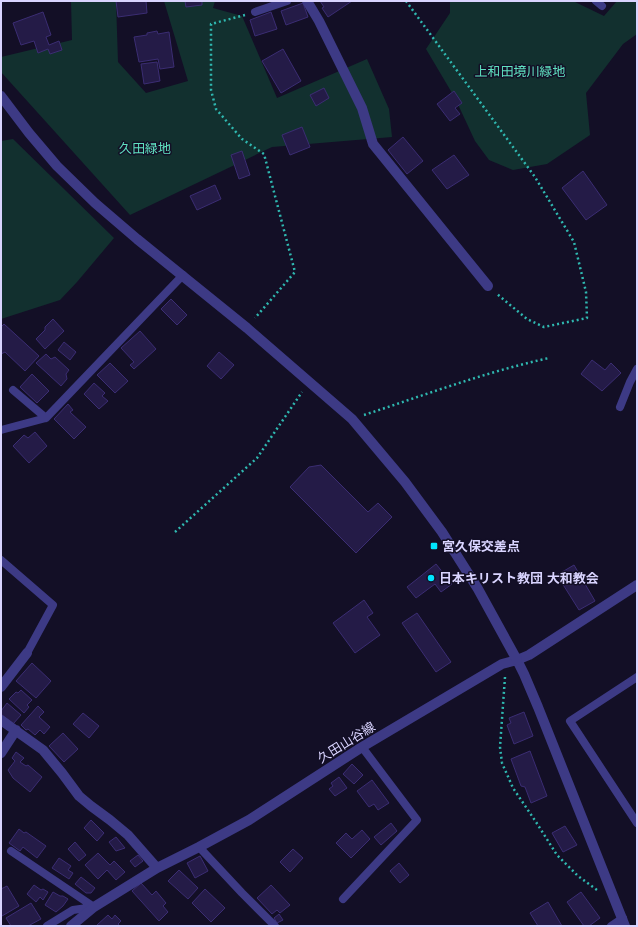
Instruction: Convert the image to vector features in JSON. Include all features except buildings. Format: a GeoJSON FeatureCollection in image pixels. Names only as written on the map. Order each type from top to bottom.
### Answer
{"type":"FeatureCollection","features":[{"type":"Feature","properties":{"kind":"street"},"geometry":{"type":"LineString","coordinates":[[307,1],[319,21],[362,108],[373,144],[488,286]]}},
{"type":"Feature","properties":{"kind":"street"},"geometry":{"type":"LineString","coordinates":[[1,96],[29,133],[57,166],[100,208],[247,328],[352,419],[405,482],[442,532],[478,590],[524,674],[624,922]]}},
{"type":"Feature","properties":{"kind":"street","name":"久田山谷線"},"geometry":{"type":"LineString","coordinates":[[71,926],[94,907],[157,868],[249,820],[362,747],[502,664],[529,655],[637,585]]}},
{"type":"Feature","properties":{"kind":"street"},"geometry":{"type":"LineString","coordinates":[[1,687],[27,653]]}},
{"type":"Feature","properties":{"kind":"street"},"geometry":{"type":"LineString","coordinates":[[1,720],[43,750],[79,796],[128,835],[157,868]]}},
{"type":"Feature","properties":{"kind":"street"},"geometry":{"type":"LineString","coordinates":[[1,753],[16,730]]}},
{"type":"Feature","properties":{"kind":"lane"},"geometry":{"type":"LineString","coordinates":[[255,12],[287,1]]}},
{"type":"Feature","properties":{"kind":"lane"},"geometry":{"type":"LineString","coordinates":[[1,430],[46,418],[183,275]]}},
{"type":"Feature","properties":{"kind":"lane"},"geometry":{"type":"LineString","coordinates":[[620,407],[637,369]]}},
{"type":"Feature","properties":{"kind":"lane"},"geometry":{"type":"LineString","coordinates":[[13,390],[46,418]]}},
{"type":"Feature","properties":{"kind":"lane"},"geometry":{"type":"LineString","coordinates":[[1,560],[53,605],[27,653]]}},
{"type":"Feature","properties":{"kind":"lane"},"geometry":{"type":"LineString","coordinates":[[637,677],[570,721],[637,823]]}},
{"type":"Feature","properties":{"kind":"lane"},"geometry":{"type":"LineString","coordinates":[[343,899],[416,820],[362,747]]}},
{"type":"Feature","properties":{"kind":"lane"},"geometry":{"type":"LineString","coordinates":[[199,847],[242,894],[275,926]]}},
{"type":"Feature","properties":{"kind":"lane"},"geometry":{"type":"LineString","coordinates":[[11,851],[94,907]]}},
{"type":"Feature","properties":{"kind":"lane"},"geometry":{"type":"LineString","coordinates":[[47,926],[73,910],[94,907]]}},
{"type":"Feature","properties":{"kind":"lane"},"geometry":{"type":"LineString","coordinates":[[611,926],[624,922]]}},
{"type":"Feature","properties":{"kind":"path"},"geometry":{"type":"LineString","coordinates":[[406,1],[535,177],[574,242],[586,292],[587,318],[544,327],[527,319],[488,286]]}},
{"type":"Feature","properties":{"kind":"path"},"geometry":{"type":"LineString","coordinates":[[247,328],[295,272],[264,154],[242,139],[216,109],[211,90],[211,24],[255,12]]}},
{"type":"Feature","properties":{"kind":"path"},"geometry":{"type":"LineString","coordinates":[[352,419],[470,380],[549,358]]}},
{"type":"Feature","properties":{"kind":"path"},"geometry":{"type":"LineString","coordinates":[[175,532],[257,458],[310,382]]}},
{"type":"Feature","properties":{"kind":"path"},"geometry":{"type":"LineString","coordinates":[[505,672],[500,747],[502,763],[513,788],[556,855],[578,876],[598,890]]}},
{"type":"Feature","properties":{"kind":"green space","name":"久田緑地"},"geometry":{"type":"Polygon","coordinates":[[[71,1],[116,1],[118,62],[146,93],[188,81],[164,1],[215,1],[213,8],[242,16],[277,98],[367,59],[389,109],[392,137],[272,147],[130,215],[1,72],[1,57],[72,40],[71,1]]]}},
{"type":"Feature","properties":{"kind":"green space","name":"上和田境川緑地"},"geometry":{"type":"Polygon","coordinates":[[[450,1],[573,1],[604,16],[617,1],[637,1],[637,34],[623,44],[586,93],[590,135],[547,164],[513,170],[489,160],[475,141],[455,98],[426,49],[450,13],[450,1]]]}},
{"type":"Feature","properties":{"kind":"green space"},"geometry":{"type":"Polygon","coordinates":[[[13,139],[114,238],[60,300],[1,319],[1,141],[13,139]]]}},
{"type":"Feature","properties":{"kind":"place","name":"宮久保交差点"},"geometry":{"type":"Point","coordinates":[434,546]}},
{"type":"Feature","properties":{"kind":"place","name":"日本キリスト教団 大和教会"},"geometry":{"type":"Point","coordinates":[431,578]}}]}
